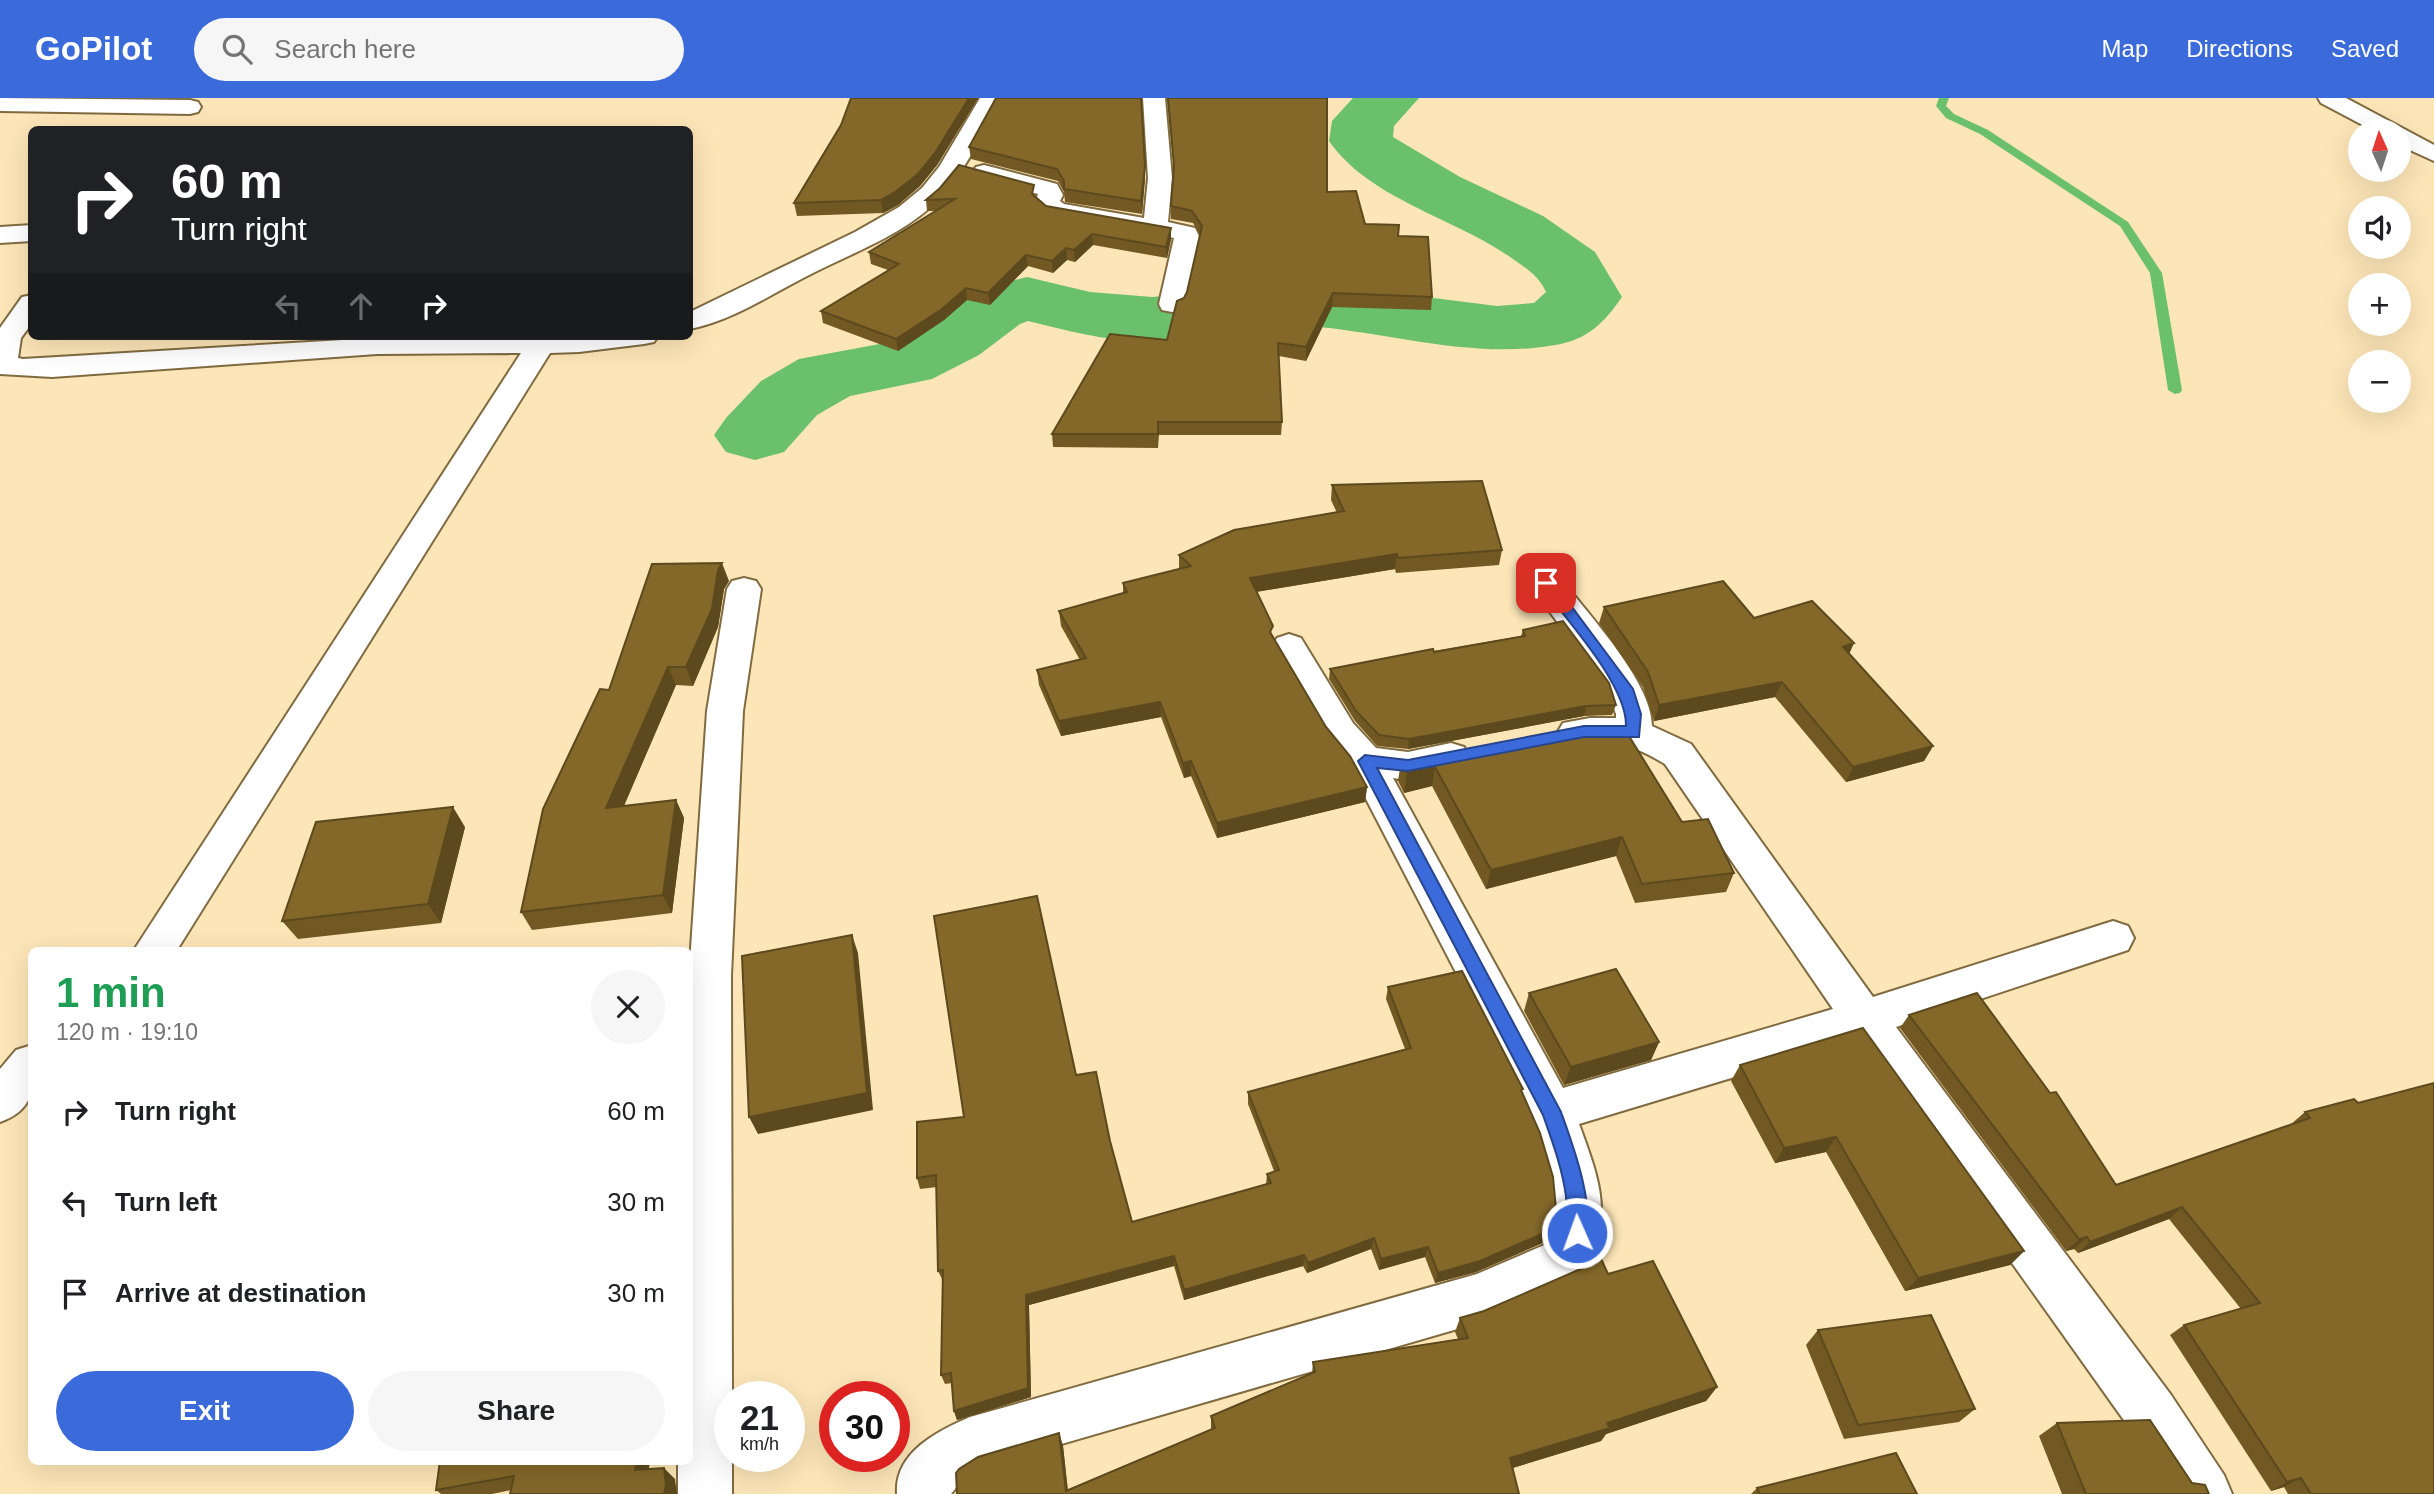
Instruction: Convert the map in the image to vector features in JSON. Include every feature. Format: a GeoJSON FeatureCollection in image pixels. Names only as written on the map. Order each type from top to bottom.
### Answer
{"type":"FeatureCollection","features":[{"type":"Feature","properties":{"kind":"street"},"geometry":{"type":"LineString","coordinates":[[693,320],[741,299],[877,230],[930,195],[992,98]]}},
{"type":"Feature","properties":{"kind":"street"},"geometry":{"type":"LineString","coordinates":[[1154,98],[1154,130],[1162,188],[1155,226]]}},
{"type":"Feature","properties":{"kind":"street"},"geometry":{"type":"LineString","coordinates":[[2329,98],[2368,119]]}},
{"type":"Feature","properties":{"kind":"street"},"geometry":{"type":"LineString","coordinates":[[0,104],[195,102]]}},
{"type":"Feature","properties":{"kind":"street"},"geometry":{"type":"LineString","coordinates":[[174,126],[195,102]]}},
{"type":"Feature","properties":{"kind":"street"},"geometry":{"type":"LineString","coordinates":[[2412,143],[2434,154]]}},
{"type":"Feature","properties":{"kind":"street"},"geometry":{"type":"LineString","coordinates":[[952,164],[1048,189],[1051,195],[1047,203],[1056,210],[1183,231],[1187,235],[1172,304]]}},
{"type":"Feature","properties":{"kind":"street"},"geometry":{"type":"LineString","coordinates":[[0,235],[28,233]]}},
{"type":"Feature","properties":{"kind":"street"},"geometry":{"type":"LineString","coordinates":[[28,309],[7,338],[2,364],[20,368],[52,368],[377,346],[605,343],[622,340]]}},
{"type":"Feature","properties":{"kind":"street"},"geometry":{"type":"LineString","coordinates":[[157,947],[541,344]]}},
{"type":"Feature","properties":{"kind":"street"},"geometry":{"type":"LineString","coordinates":[[1546,583],[1625,689],[1634,714],[1634,733]]}},
{"type":"Feature","properties":{"kind":"street"},"geometry":{"type":"LineString","coordinates":[[705,1494],[710,976],[725,710],[744,589]]}},
{"type":"Feature","properties":{"kind":"street"},"geometry":{"type":"LineString","coordinates":[[923,1494],[923,1481],[944,1460],[970,1444],[1478,1298],[1567,1260],[1577,1233],[1576,1196],[1567,1155],[1552,1112],[1365,761],[1340,732],[1289,646]]}},
{"type":"Feature","properties":{"kind":"street"},"geometry":{"type":"LineString","coordinates":[[1544,740],[1611,730],[1634,733],[1658,741],[1678,754],[1864,1019],[2152,1414],[2206,1494]]}},
{"type":"Feature","properties":{"kind":"street"},"geometry":{"type":"LineString","coordinates":[[1365,761],[1408,766],[1489,750]]}},
{"type":"Feature","properties":{"kind":"street"},"geometry":{"type":"LineString","coordinates":[[1552,1112],[1864,1019],[2113,938]]}},
{"type":"Feature","properties":{"kind":"street"},"geometry":{"type":"LineString","coordinates":[[0,1102],[28,1069]]}},
{"type":"Feature","properties":{"kind":"building"},"geometry":{"type":"Polygon","coordinates":[[[851,98],[969,98],[935,153],[918,174],[895,192],[881,200],[794,203],[841,125],[851,98]]]}},
{"type":"Feature","properties":{"kind":"building"},"geometry":{"type":"Polygon","coordinates":[[[996,98],[1141,98],[1145,166],[1141,201],[1064,189],[1064,181],[1057,169],[969,147],[996,98]]]}},
{"type":"Feature","properties":{"kind":"building"},"geometry":{"type":"Polygon","coordinates":[[[1168,98],[1327,98],[1327,192],[1356,191],[1365,224],[1399,225],[1398,236],[1428,237],[1432,297],[1333,293],[1306,347],[1278,343],[1282,422],[1158,422],[1158,434],[1052,434],[1110,334],[1167,340],[1177,301],[1184,298],[1187,292],[1202,226],[1192,211],[1171,206],[1174,165],[1168,98]]]}},
{"type":"Feature","properties":{"kind":"building"},"geometry":{"type":"Polygon","coordinates":[[[959,165],[1034,185],[1032,194],[1046,206],[1171,228],[1166,247],[1092,234],[1074,250],[1066,248],[1052,261],[1026,255],[988,293],[966,288],[942,309],[896,339],[821,311],[899,264],[869,252],[955,199],[926,200],[959,165]]]}},
{"type":"Feature","properties":{"kind":"building"},"geometry":{"type":"Polygon","coordinates":[[[1482,481],[1502,550],[1398,558],[1397,554],[1250,578],[1273,626],[1270,632],[1326,727],[1350,756],[1367,787],[1217,823],[1191,761],[1183,763],[1160,702],[1059,721],[1037,670],[1086,658],[1059,611],[1127,592],[1123,583],[1191,566],[1179,555],[1234,530],[1344,511],[1332,485],[1482,481]]]}},
{"type":"Feature","properties":{"kind":"building"},"geometry":{"type":"Polygon","coordinates":[[[722,563],[718,570],[712,609],[686,667],[668,667],[606,808],[676,800],[663,895],[521,912],[543,809],[600,689],[609,690],[652,564],[722,563]]]}},
{"type":"Feature","properties":{"kind":"building"},"geometry":{"type":"Polygon","coordinates":[[[1723,581],[1754,618],[1812,601],[1854,643],[1843,647],[1933,746],[1853,767],[1782,682],[1659,705],[1648,672],[1604,607],[1723,581]]]}},
{"type":"Feature","properties":{"kind":"building"},"geometry":{"type":"Polygon","coordinates":[[[1563,621],[1609,683],[1616,705],[1586,706],[1409,739],[1379,735],[1356,711],[1330,669],[1433,649],[1434,652],[1525,636],[1523,630],[1563,621]]]}},
{"type":"Feature","properties":{"kind":"building"},"geometry":{"type":"Polygon","coordinates":[[[1590,728],[1624,728],[1682,822],[1708,819],[1734,873],[1642,884],[1622,837],[1491,870],[1435,767],[1407,773],[1401,762],[1411,763],[1590,728]]]}},
{"type":"Feature","properties":{"kind":"building"},"geometry":{"type":"Polygon","coordinates":[[[453,807],[428,904],[282,921],[316,822],[453,807]]]}},
{"type":"Feature","properties":{"kind":"building"},"geometry":{"type":"Polygon","coordinates":[[[1037,896],[1076,1075],[1096,1072],[1110,1141],[1132,1222],[1271,1183],[1267,1174],[1279,1170],[1248,1092],[1411,1048],[1388,987],[1462,971],[1523,1089],[1521,1090],[1540,1133],[1553,1177],[1556,1209],[1551,1230],[1480,1261],[1438,1273],[1428,1247],[1381,1259],[1374,1238],[1308,1263],[1304,1255],[1184,1290],[1174,1256],[1026,1295],[1028,1388],[954,1411],[951,1373],[941,1375],[943,1270],[938,1271],[936,1175],[917,1178],[917,1122],[964,1117],[934,916],[1037,896]]]}},
{"type":"Feature","properties":{"kind":"building"},"geometry":{"type":"Polygon","coordinates":[[[852,935],[867,1093],[749,1117],[742,956],[852,935]]]}},
{"type":"Feature","properties":{"kind":"building"},"geometry":{"type":"Polygon","coordinates":[[[1616,969],[1659,1042],[1571,1067],[1529,993],[1616,969]]]}},
{"type":"Feature","properties":{"kind":"building"},"geometry":{"type":"Polygon","coordinates":[[[1977,993],[2050,1093],[2056,1092],[2116,1185],[2310,1118],[2305,1112],[2354,1099],[2358,1103],[2434,1083],[2434,1494],[2311,1494],[2301,1478],[2287,1482],[2184,1325],[2260,1303],[2182,1207],[2090,1242],[2087,1237],[2079,1239],[1909,1015],[1977,993]]]}},
{"type":"Feature","properties":{"kind":"building"},"geometry":{"type":"Polygon","coordinates":[[[1863,1028],[2024,1251],[1918,1278],[1836,1137],[1784,1148],[1740,1065],[1863,1028]]]}},
{"type":"Feature","properties":{"kind":"building"},"geometry":{"type":"Polygon","coordinates":[[[1598,1252],[1608,1274],[1653,1261],[1717,1387],[1607,1423],[1610,1428],[1510,1458],[1519,1494],[957,1494],[956,1473],[978,1457],[1059,1433],[1066,1491],[1215,1428],[1211,1416],[1315,1372],[1313,1362],[1468,1338],[1460,1318],[1484,1311],[1592,1264],[1598,1252]]]}},
{"type":"Feature","properties":{"kind":"building"},"geometry":{"type":"Polygon","coordinates":[[[1931,1315],[1975,1409],[1858,1425],[1818,1330],[1931,1315]]]}},
{"type":"Feature","properties":{"kind":"building"},"geometry":{"type":"Polygon","coordinates":[[[2150,1420],[2192,1483],[2205,1485],[2209,1494],[2086,1494],[2057,1423],[2150,1420]]]}},
{"type":"Feature","properties":{"kind":"building"},"geometry":{"type":"Polygon","coordinates":[[[1896,1453],[1917,1494],[1760,1494],[1757,1488],[1896,1453]]]}},
{"type":"Feature","properties":{"kind":"building"},"geometry":{"type":"Polygon","coordinates":[[[439,1465],[636,1465],[635,1470],[664,1468],[666,1485],[664,1494],[510,1494],[514,1476],[436,1490],[439,1465]]]}},
{"type":"Feature","properties":{"kind":"waterway"},"geometry":{"type":"LineString","coordinates":[[755,435],[789,398],[827,376],[905,363],[952,339],[994,308],[1027,299],[1090,314],[1152,319],[1227,313],[1266,305],[1306,304],[1497,329],[1555,323],[1585,297],[1570,267],[1519,231],[1437,191],[1375,155],[1361,141],[1363,121],[1389,98]]}},
{"type":"Feature","properties":{"kind":"waterway"},"geometry":{"type":"LineString","coordinates":[[1944,98],[1941,106],[1950,116],[1984,132],[2124,224],[2156,273],[2175,390]]}},
{"type":"Feature","properties":{"kind":"route"},"geometry":{"type":"LineString","coordinates":[[1546,583],[1625,689],[1634,714],[1634,733],[1611,730],[1584,732],[1408,766],[1365,761],[1552,1112],[1567,1155],[1576,1196],[1577,1233]]}}]}
